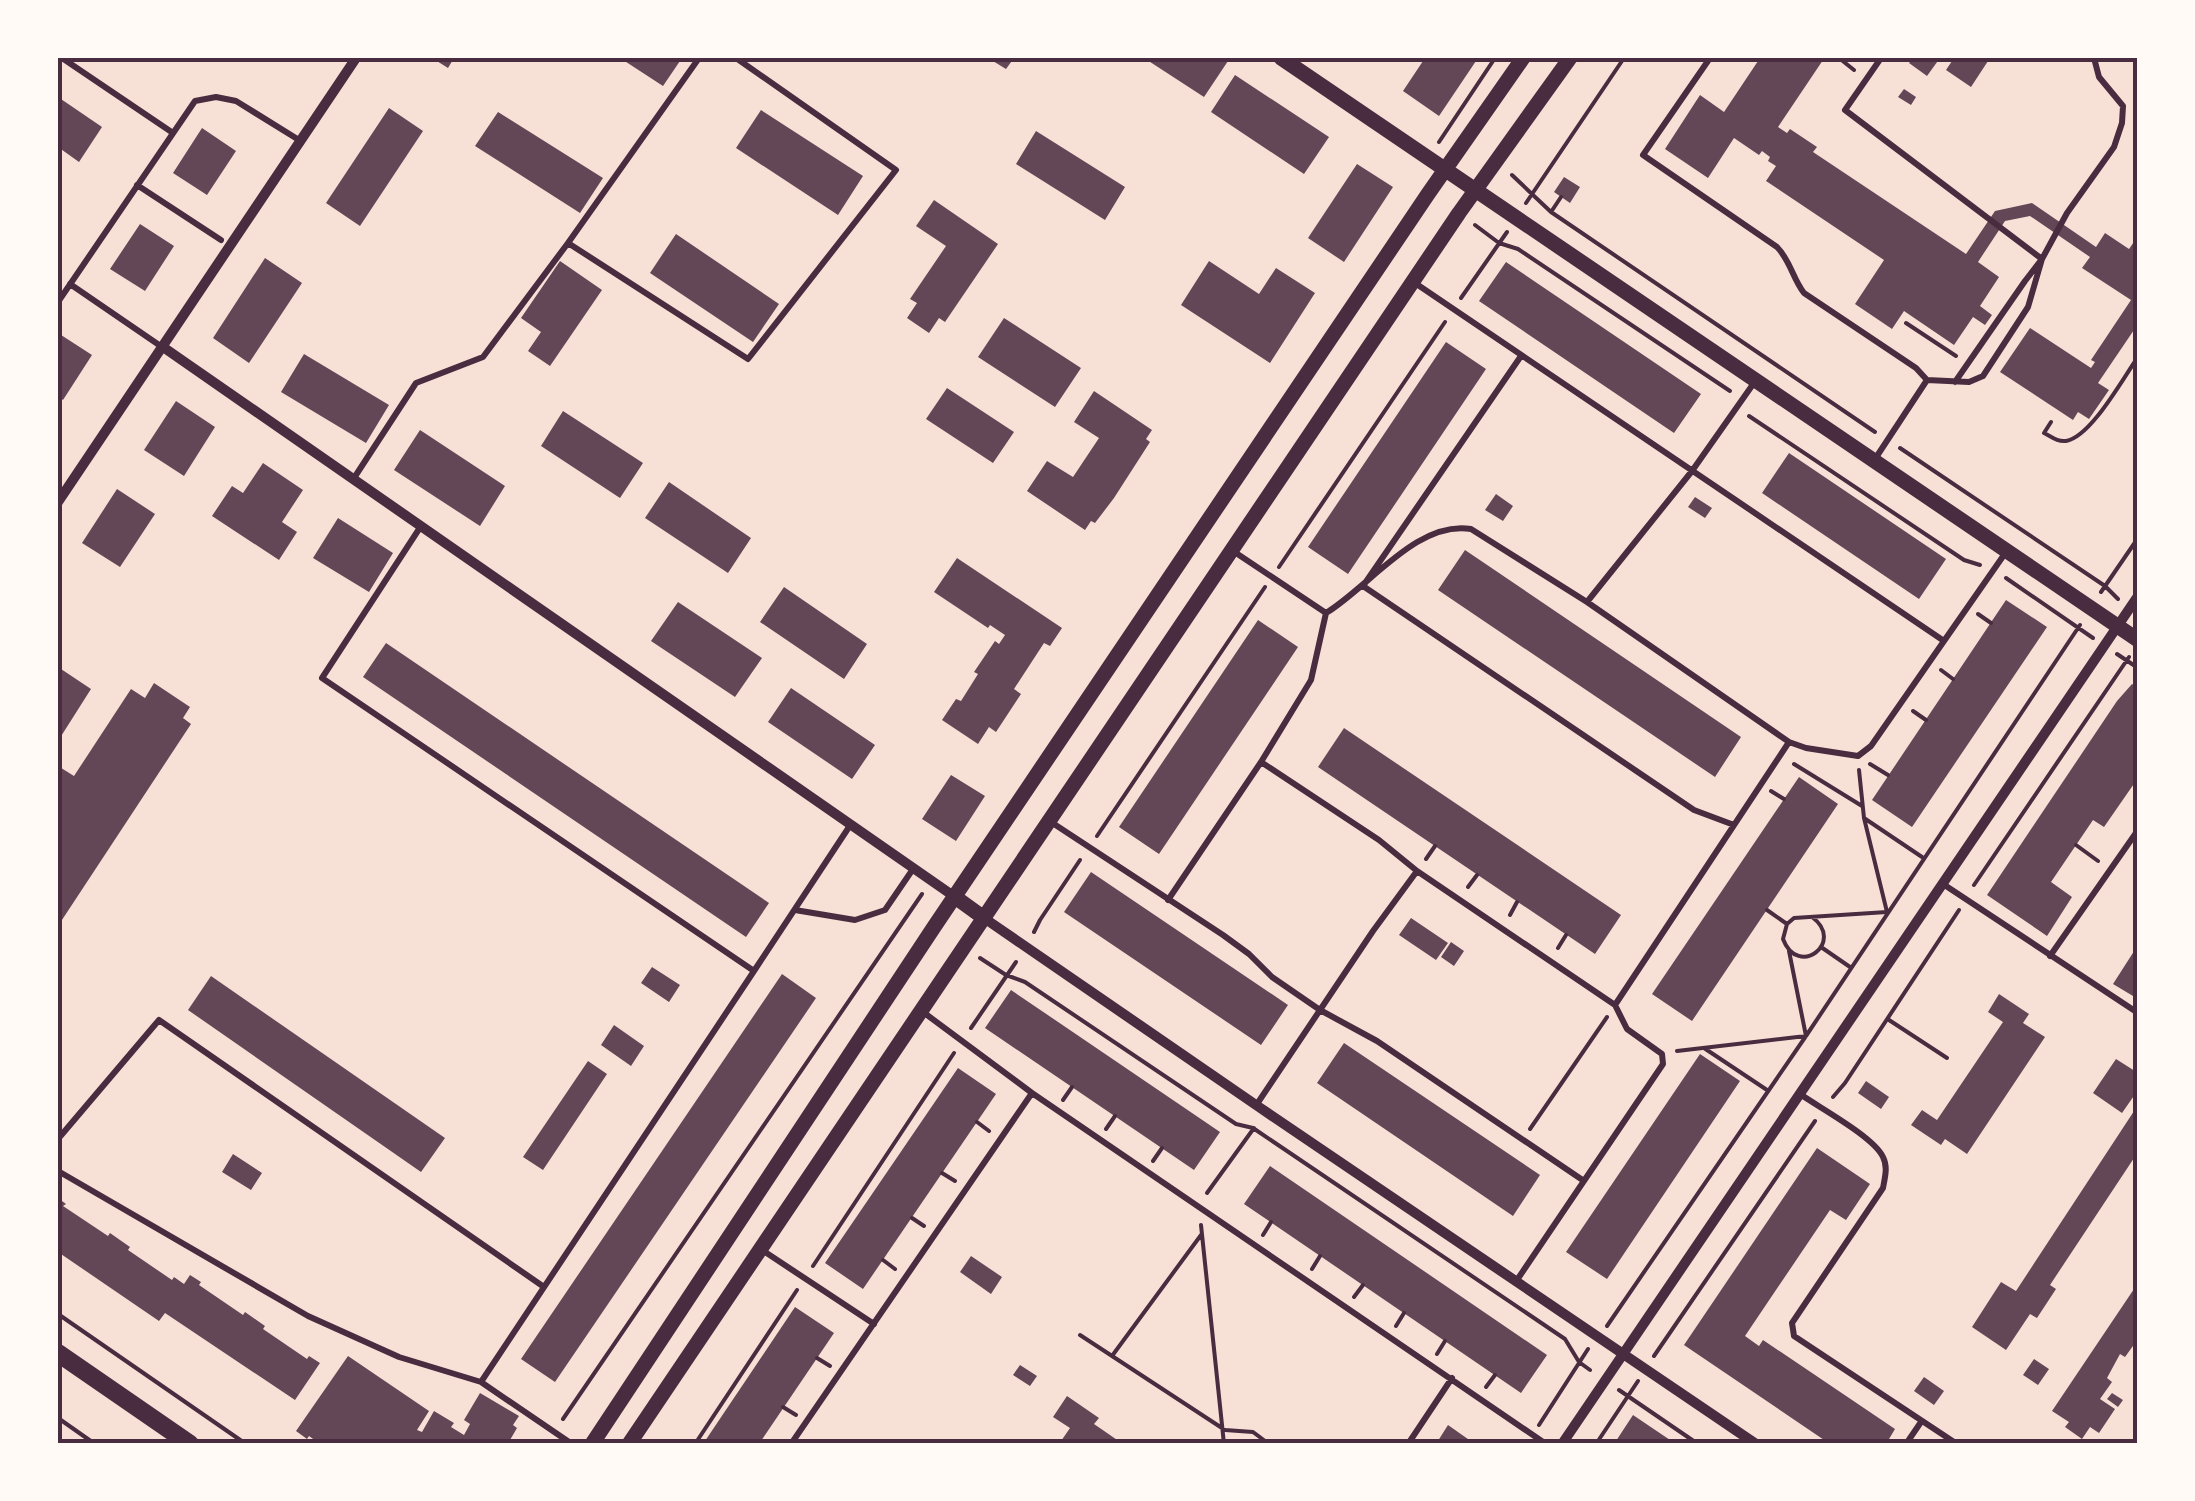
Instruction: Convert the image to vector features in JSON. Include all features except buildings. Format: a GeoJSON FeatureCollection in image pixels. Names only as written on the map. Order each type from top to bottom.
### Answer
{"type":"FeatureCollection","features":[{"type":"Feature","properties":{"kind":"main road"},"geometry":{"type":"LineString","coordinates":[[58,1353],[190,1444]]}},
{"type":"Feature","properties":{"kind":"street"},"geometry":{"type":"LineString","coordinates":[[58,502],[356,58]]}},
{"type":"Feature","properties":{"kind":"street"},"geometry":{"type":"LineString","coordinates":[[1280,58],[2091,608],[2117,626],[2135,646]]}},
{"type":"Feature","properties":{"kind":"street"},"geometry":{"type":"LineString","coordinates":[[592,1444],[934,928],[1523,58]]}},
{"type":"Feature","properties":{"kind":"street"},"geometry":{"type":"LineString","coordinates":[[630,1444],[1413,282],[1570,58]]}},
{"type":"Feature","properties":{"kind":"street"},"geometry":{"type":"LineString","coordinates":[[163,348],[1260,1108],[1756,1444]]}},
{"type":"Feature","properties":{"kind":"street"},"geometry":{"type":"LineString","coordinates":[[1562,1444],[2138,596]]}},
{"type":"Feature","properties":{"kind":"lane"},"geometry":{"type":"LineString","coordinates":[[62,58],[173,133]]}},
{"type":"Feature","properties":{"kind":"lane"},"geometry":{"type":"LineString","coordinates":[[353,479],[416,383],[483,357],[699,58]]}},
{"type":"Feature","properties":{"kind":"lane"},"geometry":{"type":"LineString","coordinates":[[568,243],[748,359],[896,170],[736,58]]}},
{"type":"Feature","properties":{"kind":"lane"},"geometry":{"type":"LineString","coordinates":[[1710,58],[1643,155],[1777,247],[1804,293],[1916,368],[1926,380],[1968,382],[1983,376],[2028,307],[2042,259]]}},
{"type":"Feature","properties":{"kind":"lane"},"geometry":{"type":"LineString","coordinates":[[1881,58],[1845,110],[2042,259]]}},
{"type":"Feature","properties":{"kind":"lane"},"geometry":{"type":"LineString","coordinates":[[1956,382],[2114,147],[2123,106],[2099,77],[2094,58]]}},
{"type":"Feature","properties":{"kind":"lane"},"geometry":{"type":"LineString","coordinates":[[58,302],[195,101],[216,97],[236,101],[300,141]]}},
{"type":"Feature","properties":{"kind":"lane"},"geometry":{"type":"LineString","coordinates":[[137,186],[221,240]]}},
{"type":"Feature","properties":{"kind":"lane"},"geometry":{"type":"LineString","coordinates":[[1413,282],[1944,641]]}},
{"type":"Feature","properties":{"kind":"lane"},"geometry":{"type":"LineString","coordinates":[[70,284],[163,348]]}},
{"type":"Feature","properties":{"kind":"lane"},"geometry":{"type":"LineString","coordinates":[[1363,586],[1521,356]]}},
{"type":"Feature","properties":{"kind":"lane"},"geometry":{"type":"LineString","coordinates":[[1587,602],[1692,472],[1756,380]]}},
{"type":"Feature","properties":{"kind":"lane"},"geometry":{"type":"LineString","coordinates":[[1874,460],[1926,380]]}},
{"type":"Feature","properties":{"kind":"lane"},"geometry":{"type":"LineString","coordinates":[[421,526],[322,678],[754,971]]}},
{"type":"Feature","properties":{"kind":"lane"},"geometry":{"type":"LineString","coordinates":[[1168,900],[1311,680],[1326,613],[1416,542],[1459,528],[1471,530],[1587,602],[1790,742],[1858,756],[1872,746],[2007,551]]}},
{"type":"Feature","properties":{"kind":"lane"},"geometry":{"type":"LineString","coordinates":[[1232,551],[1326,613]]}},
{"type":"Feature","properties":{"kind":"lane"},"geometry":{"type":"LineString","coordinates":[[1363,586],[1694,810],[1734,825]]}},
{"type":"Feature","properties":{"kind":"lane"},"geometry":{"type":"LineString","coordinates":[[1616,1005],[1790,742]]}},
{"type":"Feature","properties":{"kind":"lane"},"geometry":{"type":"LineString","coordinates":[[1261,762],[1616,1005],[1627,1029],[1662,1054],[1662,1064],[1516,1282]]}},
{"type":"Feature","properties":{"kind":"lane"},"geometry":{"type":"LineString","coordinates":[[1050,821],[1222,935],[1320,1010],[1377,1042],[1584,1182]]}},
{"type":"Feature","properties":{"kind":"lane"},"geometry":{"type":"LineString","coordinates":[[481,1382],[852,824]]}},
{"type":"Feature","properties":{"kind":"lane"},"geometry":{"type":"LineString","coordinates":[[2050,956],[2138,830]]}},
{"type":"Feature","properties":{"kind":"lane"},"geometry":{"type":"LineString","coordinates":[[795,910],[855,920],[885,910],[914,868]]}},
{"type":"Feature","properties":{"kind":"lane"},"geometry":{"type":"LineString","coordinates":[[1260,1108],[1320,1010],[1417,871]]}},
{"type":"Feature","properties":{"kind":"lane"},"geometry":{"type":"LineString","coordinates":[[1942,884],[2138,1013]]}},
{"type":"Feature","properties":{"kind":"lane"},"geometry":{"type":"LineString","coordinates":[[922,1011],[1032,1093],[1546,1444]]}},
{"type":"Feature","properties":{"kind":"lane"},"geometry":{"type":"LineString","coordinates":[[58,1138],[159,1020],[544,1287]]}},
{"type":"Feature","properties":{"kind":"lane"},"geometry":{"type":"LineString","coordinates":[[791,1444],[1032,1093]]}},
{"type":"Feature","properties":{"kind":"lane"},"geometry":{"type":"LineString","coordinates":[[1800,1094],[1873,1142],[1883,1157],[1886,1172],[1883,1188],[1792,1323],[1794,1336],[1957,1444]]}},
{"type":"Feature","properties":{"kind":"lane"},"geometry":{"type":"LineString","coordinates":[[58,1171],[308,1316],[399,1357],[481,1382],[572,1444]]}},
{"type":"Feature","properties":{"kind":"lane"},"geometry":{"type":"LineString","coordinates":[[761,1249],[874,1324]]}},
{"type":"Feature","properties":{"kind":"lane"},"geometry":{"type":"LineString","coordinates":[[1408,1444],[1452,1378]]}},
{"type":"Feature","properties":{"kind":"lane"},"geometry":{"type":"LineString","coordinates":[[1906,1444],[1921,1422]]}},
{"type":"Feature","properties":{"kind":"path"},"geometry":{"type":"LineString","coordinates":[[1467,139],[1449,125],[1495,58]]}},
{"type":"Feature","properties":{"kind":"path"},"geometry":{"type":"LineString","coordinates":[[695,1444],[1027,947],[1040,920],[1624,58]]}},
{"type":"Feature","properties":{"kind":"path"},"geometry":{"type":"LineString","coordinates":[[1839,58],[1866,79]]}},
{"type":"Feature","properties":{"kind":"path"},"geometry":{"type":"LineString","coordinates":[[1497,162],[1551,212],[2105,586],[2128,610]]}},
{"type":"Feature","properties":{"kind":"path"},"geometry":{"type":"LineString","coordinates":[[1551,212],[1561,197]]}},
{"type":"Feature","properties":{"kind":"path"},"geometry":{"type":"LineString","coordinates":[[1460,213],[1499,244],[1518,248],[1742,399]]}},
{"type":"Feature","properties":{"kind":"path"},"geometry":{"type":"LineString","coordinates":[[1906,323],[1956,356]]}},
{"type":"Feature","properties":{"kind":"path"},"geometry":{"type":"LineString","coordinates":[[2051,422],[2044,433],[2059,441],[2081,435],[2138,357]]}},
{"type":"Feature","properties":{"kind":"path"},"geometry":{"type":"LineString","coordinates":[[1736,407],[1964,560],[1994,570],[2138,668]]}},
{"type":"Feature","properties":{"kind":"path"},"geometry":{"type":"LineString","coordinates":[[1533,1434],[1806,1036],[2138,538]]}},
{"type":"Feature","properties":{"kind":"path"},"geometry":{"type":"LineString","coordinates":[[1596,1444],[1888,1020],[1982,872],[2135,646]]}},
{"type":"Feature","properties":{"kind":"path"},"geometry":{"type":"LineString","coordinates":[[1780,755],[1862,806]]}},
{"type":"Feature","properties":{"kind":"path"},"geometry":{"type":"LineString","coordinates":[[1858,756],[1864,818],[1887,912]]}},
{"type":"Feature","properties":{"kind":"path"},"geometry":{"type":"LineString","coordinates":[[1864,818],[1924,858]]}},
{"type":"Feature","properties":{"kind":"path"},"geometry":{"type":"LineString","coordinates":[[2076,845],[2110,870]]}},
{"type":"Feature","properties":{"kind":"path"},"geometry":{"type":"LineString","coordinates":[[555,1432],[932,880]]}},
{"type":"Feature","properties":{"kind":"path"},"geometry":{"type":"LineString","coordinates":[[1766,910],[1787,924]]}},
{"type":"Feature","properties":{"kind":"path"},"geometry":{"type":"LineString","coordinates":[[910,911],[934,928]]}},
{"type":"Feature","properties":{"kind":"path"},"geometry":{"type":"LineString","coordinates":[[1806,1036],[1789,951],[1783,939],[1787,924],[1802,916],[1887,912]]}},
{"type":"Feature","properties":{"kind":"path"},"geometry":{"type":"LineString","coordinates":[[1789,951],[1808,956],[1821,947],[1823,930],[1812,918]]}},
{"type":"Feature","properties":{"kind":"path"},"geometry":{"type":"LineString","coordinates":[[1821,947],[1851,968]]}},
{"type":"Feature","properties":{"kind":"path"},"geometry":{"type":"LineString","coordinates":[[964,948],[1006,975],[1026,982],[1236,1124],[1254,1128],[1565,1339],[1579,1362],[1605,1381]]}},
{"type":"Feature","properties":{"kind":"path"},"geometry":{"type":"LineString","coordinates":[[1523,1140],[1616,1005]]}},
{"type":"Feature","properties":{"kind":"path"},"geometry":{"type":"LineString","coordinates":[[1888,1020],[1947,1058]]}},
{"type":"Feature","properties":{"kind":"path"},"geometry":{"type":"LineString","coordinates":[[1662,1054],[1806,1036]]}},
{"type":"Feature","properties":{"kind":"path"},"geometry":{"type":"LineString","coordinates":[[1702,1048],[1767,1090]]}},
{"type":"Feature","properties":{"kind":"path"},"geometry":{"type":"LineString","coordinates":[[1224,1444],[1198,1206],[1254,1128],[1260,1108]]}},
{"type":"Feature","properties":{"kind":"path"},"geometry":{"type":"LineString","coordinates":[[1112,1356],[1202,1234]]}},
{"type":"Feature","properties":{"kind":"path"},"geometry":{"type":"LineString","coordinates":[[58,1314],[246,1444]]}},
{"type":"Feature","properties":{"kind":"path"},"geometry":{"type":"LineString","coordinates":[[1080,1335],[1225,1430],[1252,1432],[1269,1444]]}},
{"type":"Feature","properties":{"kind":"path"},"geometry":{"type":"LineString","coordinates":[[1628,1396],[1698,1444]]}},
{"type":"Feature","properties":{"kind":"path"},"geometry":{"type":"LineString","coordinates":[[58,1418],[95,1444]]}}]}
